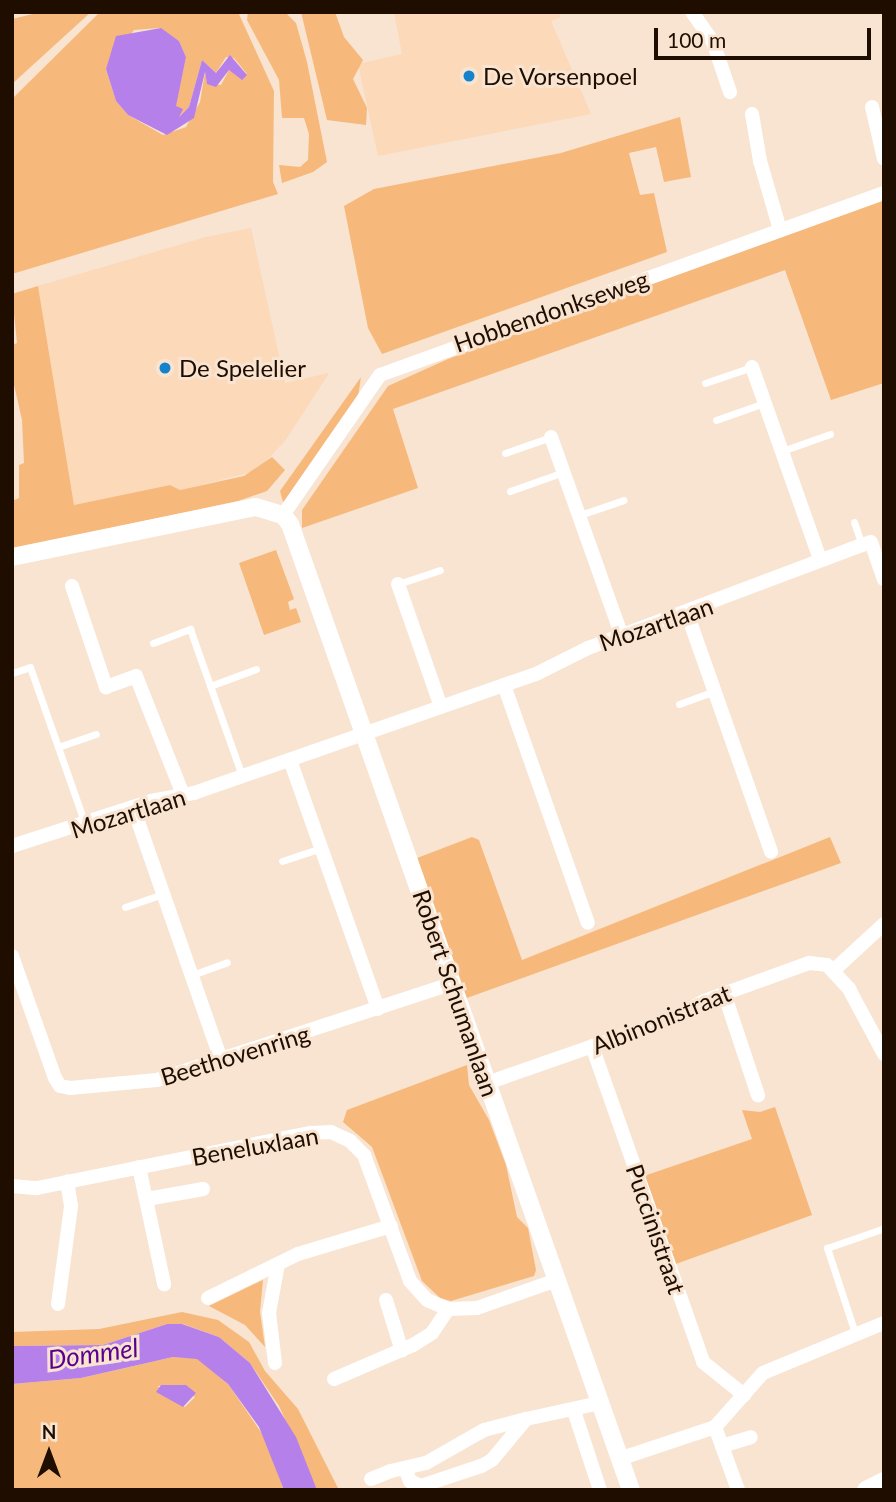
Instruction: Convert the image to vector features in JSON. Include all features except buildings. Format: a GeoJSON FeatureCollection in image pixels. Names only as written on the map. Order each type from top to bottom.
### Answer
{"type":"FeatureCollection","features":[{"type":"Feature","properties":{"kind":"street"},"geometry":{"type":"LineString","coordinates":[[692,12],[713,42],[730,92]]}},
{"type":"Feature","properties":{"kind":"street"},"geometry":{"type":"LineString","coordinates":[[872,107],[884,159]]}},
{"type":"Feature","properties":{"kind":"street"},"geometry":{"type":"LineString","coordinates":[[752,114],[760,161],[780,230]]}},
{"type":"Feature","properties":{"kind":"street","name":"Hobbendonkseweg"},"geometry":{"type":"LineString","coordinates":[[275,512],[380,375],[884,193]]}},
{"type":"Feature","properties":{"kind":"street"},"geometry":{"type":"LineString","coordinates":[[752,368],[820,559]]}},
{"type":"Feature","properties":{"kind":"street"},"geometry":{"type":"LineString","coordinates":[[551,437],[622,636]]}},
{"type":"Feature","properties":{"kind":"street"},"geometry":{"type":"LineString","coordinates":[[12,557],[275,512]]}},
{"type":"Feature","properties":{"kind":"street","name":"Robert Schumanlaan"},"geometry":{"type":"LineString","coordinates":[[275,512],[296,535],[631,1490]]}},
{"type":"Feature","properties":{"kind":"street"},"geometry":{"type":"LineString","coordinates":[[866,543],[884,579]]}},
{"type":"Feature","properties":{"kind":"street","name":"Mozartlaan"},"geometry":{"type":"LineString","coordinates":[[12,846],[85,825],[133,807],[242,777],[504,685],[622,636],[866,543]]}},
{"type":"Feature","properties":{"kind":"street"},"geometry":{"type":"LineString","coordinates":[[397,584],[441,706]]}},
{"type":"Feature","properties":{"kind":"street"},"geometry":{"type":"LineString","coordinates":[[72,586],[106,687],[136,676],[183,795]]}},
{"type":"Feature","properties":{"kind":"street"},"geometry":{"type":"LineString","coordinates":[[687,613],[771,852]]}},
{"type":"Feature","properties":{"kind":"street"},"geometry":{"type":"LineString","coordinates":[[504,685],[589,923]]}},
{"type":"Feature","properties":{"kind":"street"},"geometry":{"type":"LineString","coordinates":[[290,760],[377,1009]]}},
{"type":"Feature","properties":{"kind":"street"},"geometry":{"type":"LineString","coordinates":[[133,807],[221,1059]]}},
{"type":"Feature","properties":{"kind":"street"},"geometry":{"type":"LineString","coordinates":[[884,924],[833,971],[866,1015],[884,1054]]}},
{"type":"Feature","properties":{"kind":"street","name":"Beethovenring"},"geometry":{"type":"LineString","coordinates":[[12,956],[60,1086],[154,1081],[453,983]]}},
{"type":"Feature","properties":{"kind":"street","name":"Albinonistraat"},"geometry":{"type":"LineString","coordinates":[[487,1083],[676,1017],[724,993],[809,963],[819,962],[833,971]]}},
{"type":"Feature","properties":{"kind":"street"},"geometry":{"type":"LineString","coordinates":[[724,993],[758,1095]]}},
{"type":"Feature","properties":{"kind":"street","name":"Puccinistraat"},"geometry":{"type":"LineString","coordinates":[[592,1046],[703,1362],[744,1395]]}},
{"type":"Feature","properties":{"kind":"street","name":"Beneluxlaan"},"geometry":{"type":"LineString","coordinates":[[12,1186],[37,1188],[331,1132],[364,1155],[418,1293],[448,1310]]}},
{"type":"Feature","properties":{"kind":"street"},"geometry":{"type":"LineString","coordinates":[[139,1167],[164,1284]]}},
{"type":"Feature","properties":{"kind":"street"},"geometry":{"type":"LineString","coordinates":[[58,1304],[71,1206],[67,1181]]}},
{"type":"Feature","properties":{"kind":"street"},"geometry":{"type":"LineString","coordinates":[[146,1199],[203,1189]]}},
{"type":"Feature","properties":{"kind":"street"},"geometry":{"type":"LineString","coordinates":[[208,1298],[278,1264],[391,1226]]}},
{"type":"Feature","properties":{"kind":"street"},"geometry":{"type":"LineString","coordinates":[[275,1363],[269,1313],[278,1264]]}},
{"type":"Feature","properties":{"kind":"street"},"geometry":{"type":"LineString","coordinates":[[334,1379],[402,1351],[432,1333],[448,1310],[477,1308],[557,1280]]}},
{"type":"Feature","properties":{"kind":"street"},"geometry":{"type":"LineString","coordinates":[[386,1300],[402,1351]]}},
{"type":"Feature","properties":{"kind":"street"},"geometry":{"type":"LineString","coordinates":[[620,1459],[715,1427],[774,1366],[857,1336],[884,1323]]}},
{"type":"Feature","properties":{"kind":"street"},"geometry":{"type":"LineString","coordinates":[[371,1479],[443,1455],[484,1430],[600,1403]]}},
{"type":"Feature","properties":{"kind":"street"},"geometry":{"type":"LineString","coordinates":[[574,1411],[600,1490]]}},
{"type":"Feature","properties":{"kind":"street"},"geometry":{"type":"LineString","coordinates":[[405,1468],[410,1481],[421,1486],[481,1466],[492,1460],[526,1419]]}},
{"type":"Feature","properties":{"kind":"street"},"geometry":{"type":"LineString","coordinates":[[715,1427],[738,1490]]}},
{"type":"Feature","properties":{"kind":"street"},"geometry":{"type":"LineString","coordinates":[[722,1446],[751,1437]]}},
{"type":"Feature","properties":{"kind":"street"},"geometry":{"type":"LineString","coordinates":[[866,1490],[884,1481]]}},
{"type":"Feature","properties":{"kind":"lane"},"geometry":{"type":"LineString","coordinates":[[705,383],[752,368]]}},
{"type":"Feature","properties":{"kind":"lane"},"geometry":{"type":"LineString","coordinates":[[716,419],[765,402]]}},
{"type":"Feature","properties":{"kind":"lane"},"geometry":{"type":"LineString","coordinates":[[782,452],[830,434]]}},
{"type":"Feature","properties":{"kind":"lane"},"geometry":{"type":"LineString","coordinates":[[505,453],[551,437]]}},
{"type":"Feature","properties":{"kind":"lane"},"geometry":{"type":"LineString","coordinates":[[510,491],[564,472]]}},
{"type":"Feature","properties":{"kind":"lane"},"geometry":{"type":"LineString","coordinates":[[580,515],[624,500]]}},
{"type":"Feature","properties":{"kind":"lane"},"geometry":{"type":"LineString","coordinates":[[854,522],[866,543]]}},
{"type":"Feature","properties":{"kind":"lane"},"geometry":{"type":"LineString","coordinates":[[397,584],[440,570]]}},
{"type":"Feature","properties":{"kind":"lane"},"geometry":{"type":"LineString","coordinates":[[153,643],[190,629],[242,777]]}},
{"type":"Feature","properties":{"kind":"lane"},"geometry":{"type":"LineString","coordinates":[[12,673],[30,667],[85,825]]}},
{"type":"Feature","properties":{"kind":"lane"},"geometry":{"type":"LineString","coordinates":[[209,686],[256,669]]}},
{"type":"Feature","properties":{"kind":"lane"},"geometry":{"type":"LineString","coordinates":[[678,704],[714,691]]}},
{"type":"Feature","properties":{"kind":"lane"},"geometry":{"type":"LineString","coordinates":[[58,747],[96,734]]}},
{"type":"Feature","properties":{"kind":"lane"},"geometry":{"type":"LineString","coordinates":[[282,861],[321,848]]}},
{"type":"Feature","properties":{"kind":"lane"},"geometry":{"type":"LineString","coordinates":[[125,907],[163,894]]}},
{"type":"Feature","properties":{"kind":"lane"},"geometry":{"type":"LineString","coordinates":[[192,975],[227,962]]}},
{"type":"Feature","properties":{"kind":"lane"},"geometry":{"type":"LineString","coordinates":[[857,1336],[827,1248],[882,1229]]}},
{"type":"Feature","properties":{"kind":"shaded area"},"geometry":{"type":"Polygon","coordinates":[[[41,12],[91,12],[12,84],[12,19],[41,12]]]}},
{"type":"Feature","properties":{"kind":"shaded area"},"geometry":{"type":"Polygon","coordinates":[[[100,12],[238,12],[274,91],[273,182],[278,194],[12,274],[12,99],[100,12]],[[160,28],[134,30],[106,69],[116,101],[128,115],[163,135],[186,127],[200,102],[205,72],[207,83],[221,85],[229,70],[247,74],[234,58],[226,57],[216,73],[202,60],[189,107],[178,118],[175,106],[186,57],[179,41],[160,28]]]}},
{"type":"Feature","properties":{"kind":"shaded area"},"geometry":{"type":"Polygon","coordinates":[[[248,12],[285,12],[296,23],[307,62],[327,162],[313,172],[282,183],[279,165],[300,167],[308,160],[309,134],[304,118],[282,118],[279,80],[247,20],[248,12]]]}},
{"type":"Feature","properties":{"kind":"shaded area"},"geometry":{"type":"Polygon","coordinates":[[[301,12],[335,12],[344,37],[363,60],[353,79],[367,108],[366,125],[327,120],[301,12]]]}},
{"type":"Feature","properties":{"kind":"shaded area","name":"De Vorsenpoel"},"geometry":{"type":"Polygon","coordinates":[[[394,12],[558,12],[561,17],[551,21],[591,114],[378,156],[358,64],[402,54],[394,12]]]}},
{"type":"Feature","properties":{"kind":"shaded area"},"geometry":{"type":"Polygon","coordinates":[[[680,117],[691,177],[664,182],[656,147],[629,153],[640,195],[654,193],[667,252],[382,354],[368,328],[344,206],[374,189],[561,153],[680,117]]]}},
{"type":"Feature","properties":{"kind":"shaded area"},"geometry":{"type":"Polygon","coordinates":[[[884,197],[884,383],[831,400],[785,270],[393,409],[418,488],[302,528],[302,510],[388,386],[448,359],[884,197]]]}},
{"type":"Feature","properties":{"kind":"shaded area","name":"De Spelelier"},"geometry":{"type":"Polygon","coordinates":[[[251,228],[285,383],[329,373],[285,441],[256,471],[180,490],[169,485],[74,505],[38,286],[206,237],[251,228]]]}},
{"type":"Feature","properties":{"kind":"shaded area"},"geometry":{"type":"Polygon","coordinates":[[[38,286],[74,505],[170,485],[180,490],[244,476],[272,457],[285,470],[267,491],[238,501],[12,549],[12,501],[19,498],[19,465],[24,463],[22,420],[12,376],[12,345],[17,343],[12,294],[38,286]]]}},
{"type":"Feature","properties":{"kind":"shaded area"},"geometry":{"type":"Polygon","coordinates":[[[361,377],[358,397],[293,494],[283,502],[280,491],[361,377]]]}},
{"type":"Feature","properties":{"kind":"shaded area"},"geometry":{"type":"Polygon","coordinates":[[[276,550],[294,599],[288,602],[290,610],[296,608],[301,622],[264,635],[239,563],[276,550]]]}},
{"type":"Feature","properties":{"kind":"shaded area"},"geometry":{"type":"Polygon","coordinates":[[[472,837],[479,840],[522,960],[830,837],[841,863],[464,999],[417,858],[472,837]]]}},
{"type":"Feature","properties":{"kind":"shaded area"},"geometry":{"type":"Polygon","coordinates":[[[467,1065],[469,1085],[489,1120],[506,1165],[517,1217],[528,1228],[536,1270],[534,1276],[451,1301],[440,1298],[422,1281],[372,1147],[343,1122],[347,1110],[467,1065]]]}},
{"type":"Feature","properties":{"kind":"shaded area"},"geometry":{"type":"Polygon","coordinates":[[[775,1107],[812,1215],[673,1265],[641,1177],[752,1139],[742,1110],[760,1112],[775,1107]]]}},
{"type":"Feature","properties":{"kind":"shaded area"},"geometry":{"type":"Polygon","coordinates":[[[263,1280],[260,1312],[265,1347],[245,1325],[209,1306],[263,1280]]]}},
{"type":"Feature","properties":{"kind":"shaded area"},"geometry":{"type":"Polygon","coordinates":[[[182,1312],[218,1320],[249,1342],[265,1371],[298,1409],[339,1490],[317,1490],[279,1406],[250,1363],[219,1337],[183,1324],[167,1324],[103,1345],[12,1346],[12,1332],[99,1329],[182,1312]]]}},
{"type":"Feature","properties":{"kind":"shaded area"},"geometry":{"type":"Polygon","coordinates":[[[173,1357],[197,1358],[228,1384],[265,1438],[284,1490],[12,1490],[12,1384],[81,1378],[173,1357]],[[167,1385],[158,1386],[162,1394],[185,1407],[195,1397],[167,1385]]]}},
{"type":"Feature","properties":{"kind":"water"},"geometry":{"type":"Polygon","coordinates":[[[161,28],[179,41],[186,57],[176,106],[183,109],[179,117],[189,107],[202,60],[216,73],[230,55],[247,75],[242,80],[229,70],[216,87],[207,84],[205,72],[194,118],[167,135],[128,115],[116,101],[106,69],[116,36],[161,28]]]}},
{"type":"Feature","properties":{"kind":"water","name":"Dommel"},"geometry":{"type":"Polygon","coordinates":[[[167,1324],[182,1324],[219,1337],[250,1363],[296,1437],[317,1490],[284,1490],[259,1427],[228,1384],[197,1359],[173,1357],[81,1378],[12,1384],[12,1346],[103,1345],[167,1324]]]}},
{"type":"Feature","properties":{"kind":"water"},"geometry":{"type":"Polygon","coordinates":[[[161,1385],[186,1385],[196,1393],[183,1407],[156,1392],[161,1385]]]}},
{"type":"Feature","properties":{"kind":"place","name":"De Vorsenpoel"},"geometry":{"type":"Point","coordinates":[469,76]}},
{"type":"Feature","properties":{"kind":"place","name":"De Spelelier"},"geometry":{"type":"Point","coordinates":[165,368]}}]}
